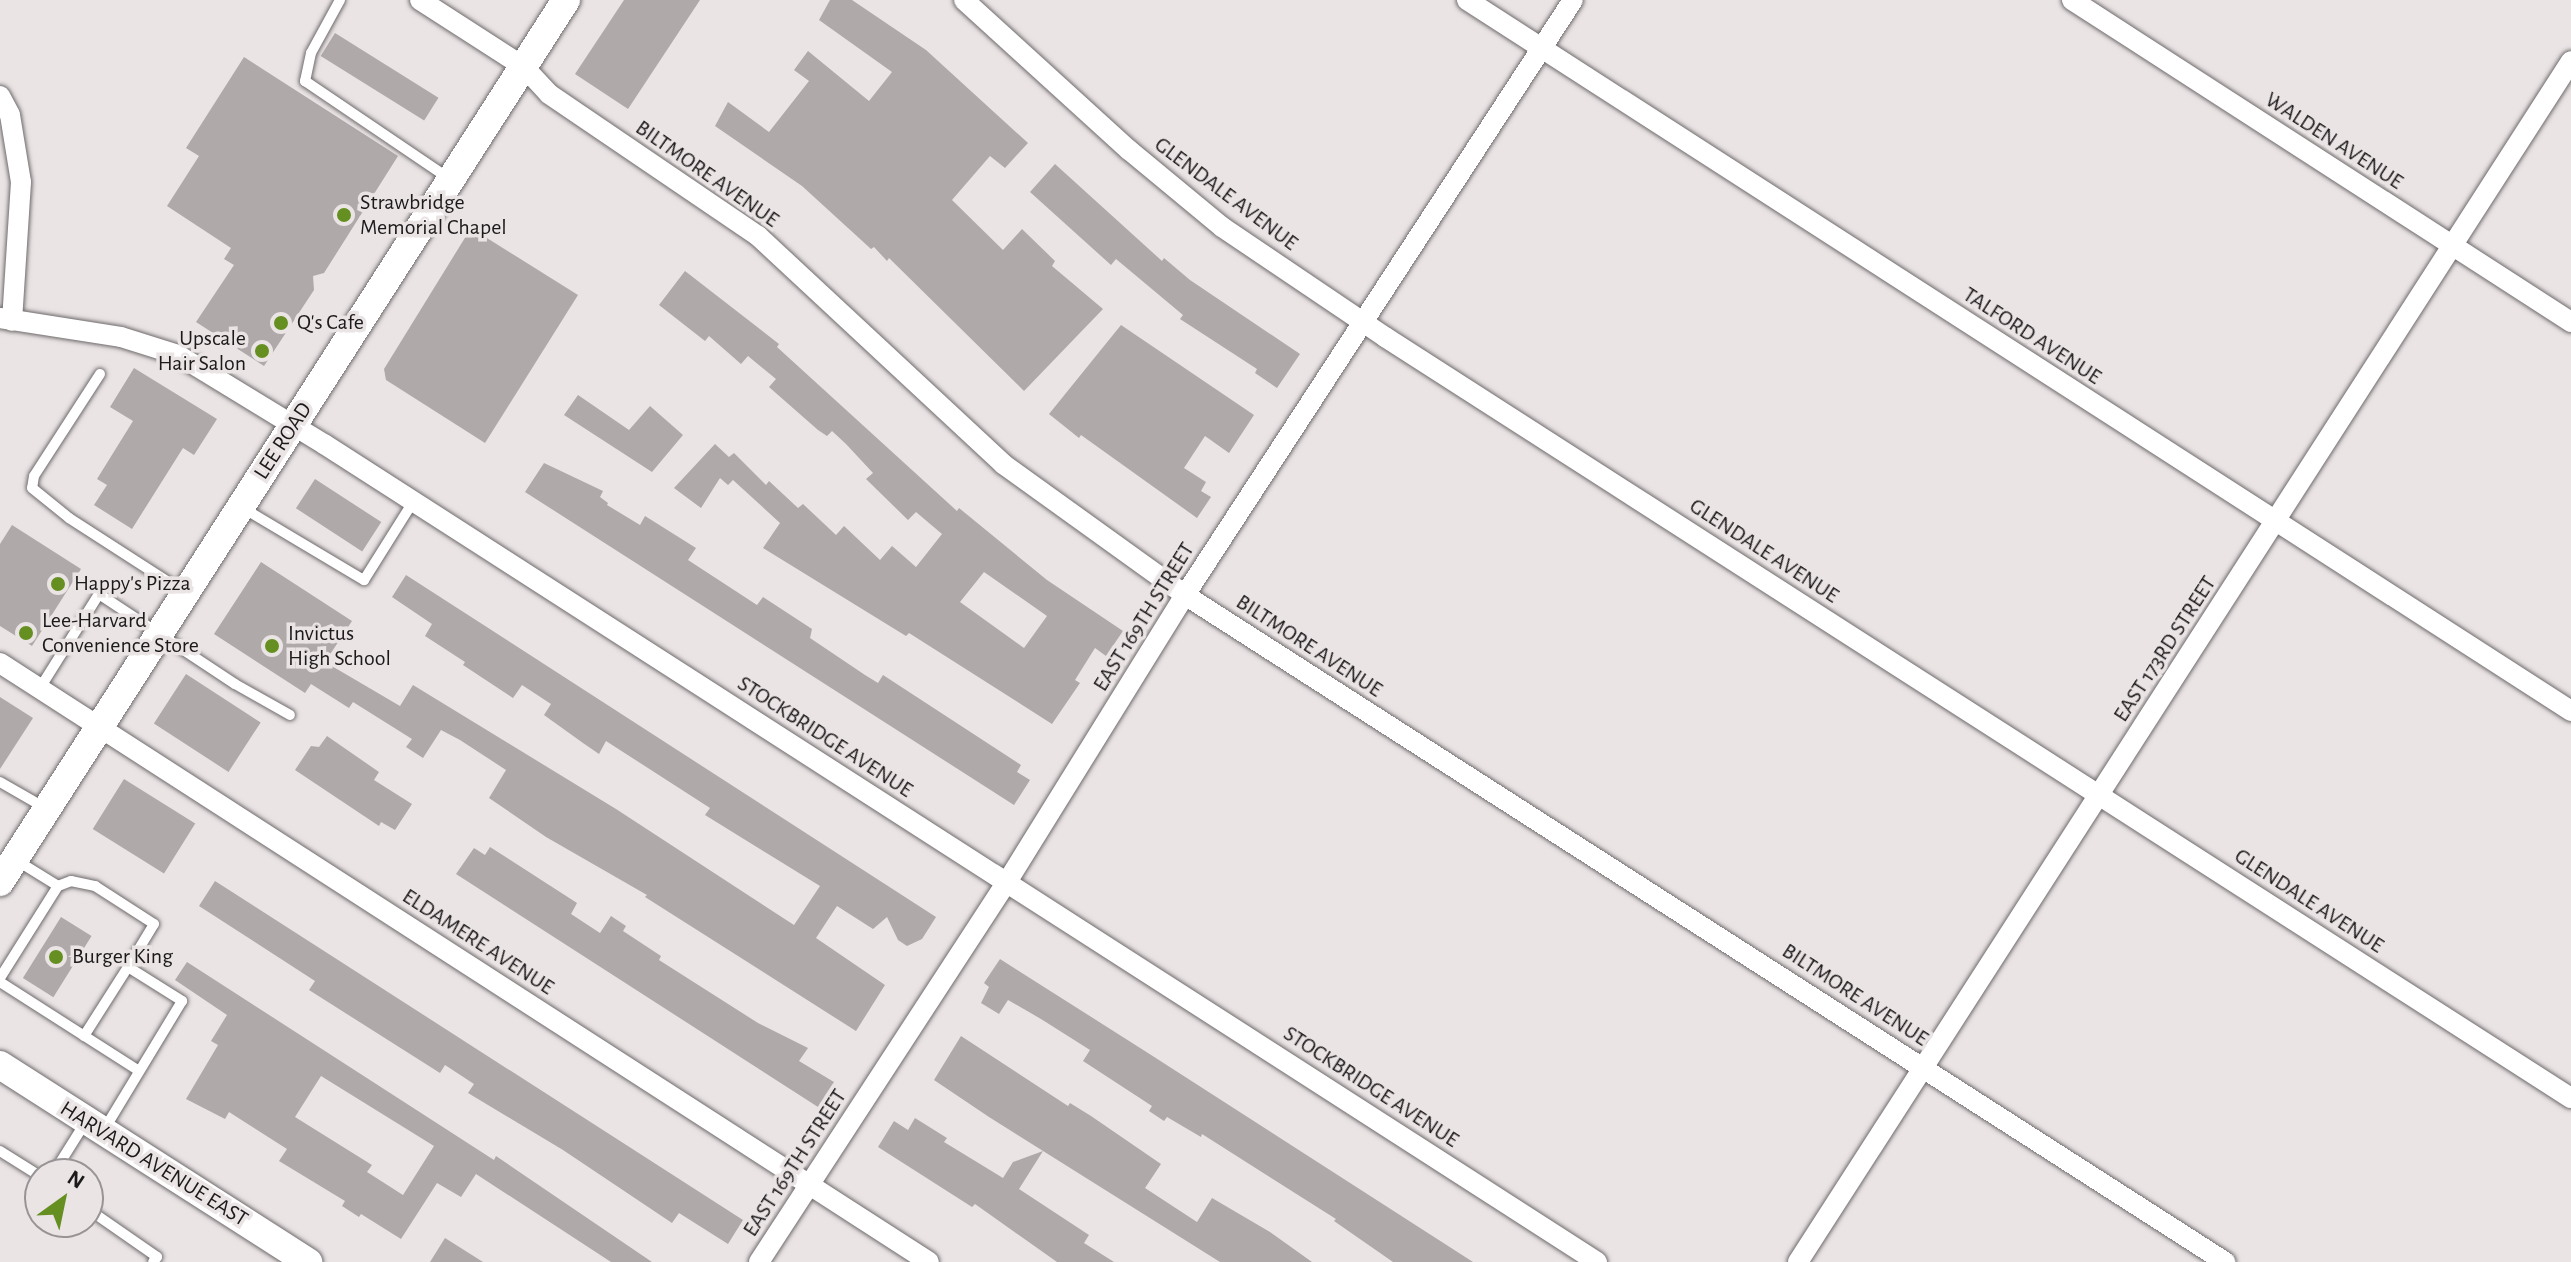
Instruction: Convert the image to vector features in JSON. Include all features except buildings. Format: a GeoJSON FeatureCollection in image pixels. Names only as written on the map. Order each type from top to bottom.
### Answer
{"type":"FeatureCollection","features":[{"type":"Feature","properties":{"kind":"main road","name":"LEE ROAD"},"geometry":{"type":"LineString","coordinates":[[7,871],[566,0]]}},
{"type":"Feature","properties":{"kind":"main road","name":"HARVARD AVENUE EAST"},"geometry":{"type":"LineString","coordinates":[[0,1065],[308,1262]]}},
{"type":"Feature","properties":{"kind":"street","name":"BILTMORE AVENUE"},"geometry":{"type":"LineString","coordinates":[[420,0],[524,67],[549,94],[758,236],[1003,464],[1185,595],[2225,1262]]}},
{"type":"Feature","properties":{"kind":"street","name":"GLENDALE AVENUE"},"geometry":{"type":"LineString","coordinates":[[964,0],[1129,150],[1222,227],[1363,322],[2571,1098]]}},
{"type":"Feature","properties":{"kind":"street","name":"TALFORD AVENUE"},"geometry":{"type":"LineString","coordinates":[[1467,0],[1540,50],[2571,711]]}},
{"type":"Feature","properties":{"kind":"street","name":"EAST 169TH STREET"},"geometry":{"type":"LineString","coordinates":[[759,1262],[1007,882],[1185,595],[1573,0]]}},
{"type":"Feature","properties":{"kind":"street","name":"WALDEN AVENUE"},"geometry":{"type":"LineString","coordinates":[[2072,0],[2571,322]]}},
{"type":"Feature","properties":{"kind":"street","name":"EAST 173RD STREET"},"geometry":{"type":"LineString","coordinates":[[1798,1262],[2571,61]]}},
{"type":"Feature","properties":{"kind":"street"},"geometry":{"type":"LineString","coordinates":[[0,96],[10,115],[21,182],[20,240],[6,319]]}},
{"type":"Feature","properties":{"kind":"street","name":"STOCKBRIDGE AVENUE"},"geometry":{"type":"LineString","coordinates":[[6,319],[121,337],[178,355],[294,425],[1597,1262]]}},
{"type":"Feature","properties":{"kind":"street","name":"ELDAMERE AVENUE"},"geometry":{"type":"LineString","coordinates":[[0,663],[929,1262]]}},
{"type":"Feature","properties":{"kind":"lane"},"geometry":{"type":"LineString","coordinates":[[340,0],[311,53],[305,81],[451,179]]}},
{"type":"Feature","properties":{"kind":"lane"},"geometry":{"type":"LineString","coordinates":[[100,374],[34,476],[32,488],[69,518],[185,593]]}},
{"type":"Feature","properties":{"kind":"lane"},"geometry":{"type":"LineString","coordinates":[[241,507],[364,580],[413,502]]}},
{"type":"Feature","properties":{"kind":"lane"},"geometry":{"type":"LineString","coordinates":[[40,688],[99,594],[235,684],[290,715]]}},
{"type":"Feature","properties":{"kind":"lane"},"geometry":{"type":"LineString","coordinates":[[0,782],[47,809]]}},
{"type":"Feature","properties":{"kind":"lane"},"geometry":{"type":"LineString","coordinates":[[7,871],[58,886]]}},
{"type":"Feature","properties":{"kind":"lane"},"geometry":{"type":"LineString","coordinates":[[84,1036],[154,924],[95,886],[71,881],[58,886],[0,980],[84,1036],[139,1072]]}},
{"type":"Feature","properties":{"kind":"lane"},"geometry":{"type":"LineString","coordinates":[[67,1158],[139,1072],[182,1001],[128,967]]}},
{"type":"Feature","properties":{"kind":"lane"},"geometry":{"type":"LineString","coordinates":[[0,1151],[24,1166]]}},
{"type":"Feature","properties":{"kind":"lane"},"geometry":{"type":"LineString","coordinates":[[104,1220],[157,1257],[153,1262]]}},
{"type":"Feature","properties":{"kind":"place","name":"Strawbridge Memorial Chapel"},"geometry":{"type":"Point","coordinates":[344,215]}},
{"type":"Feature","properties":{"kind":"place","name":"Q's Cafe"},"geometry":{"type":"Point","coordinates":[281,323]}},
{"type":"Feature","properties":{"kind":"place","name":"Upscale Hair Salon"},"geometry":{"type":"Point","coordinates":[262,351]}},
{"type":"Feature","properties":{"kind":"place","name":"Happy's Pizza"},"geometry":{"type":"Point","coordinates":[58,584]}},
{"type":"Feature","properties":{"kind":"place","name":"Lee-Harvard Convenience Store"},"geometry":{"type":"Point","coordinates":[26,633]}},
{"type":"Feature","properties":{"kind":"place","name":"Invictus High School"},"geometry":{"type":"Point","coordinates":[272,646]}},
{"type":"Feature","properties":{"kind":"place","name":"Burger King"},"geometry":{"type":"Point","coordinates":[56,957]}}]}
